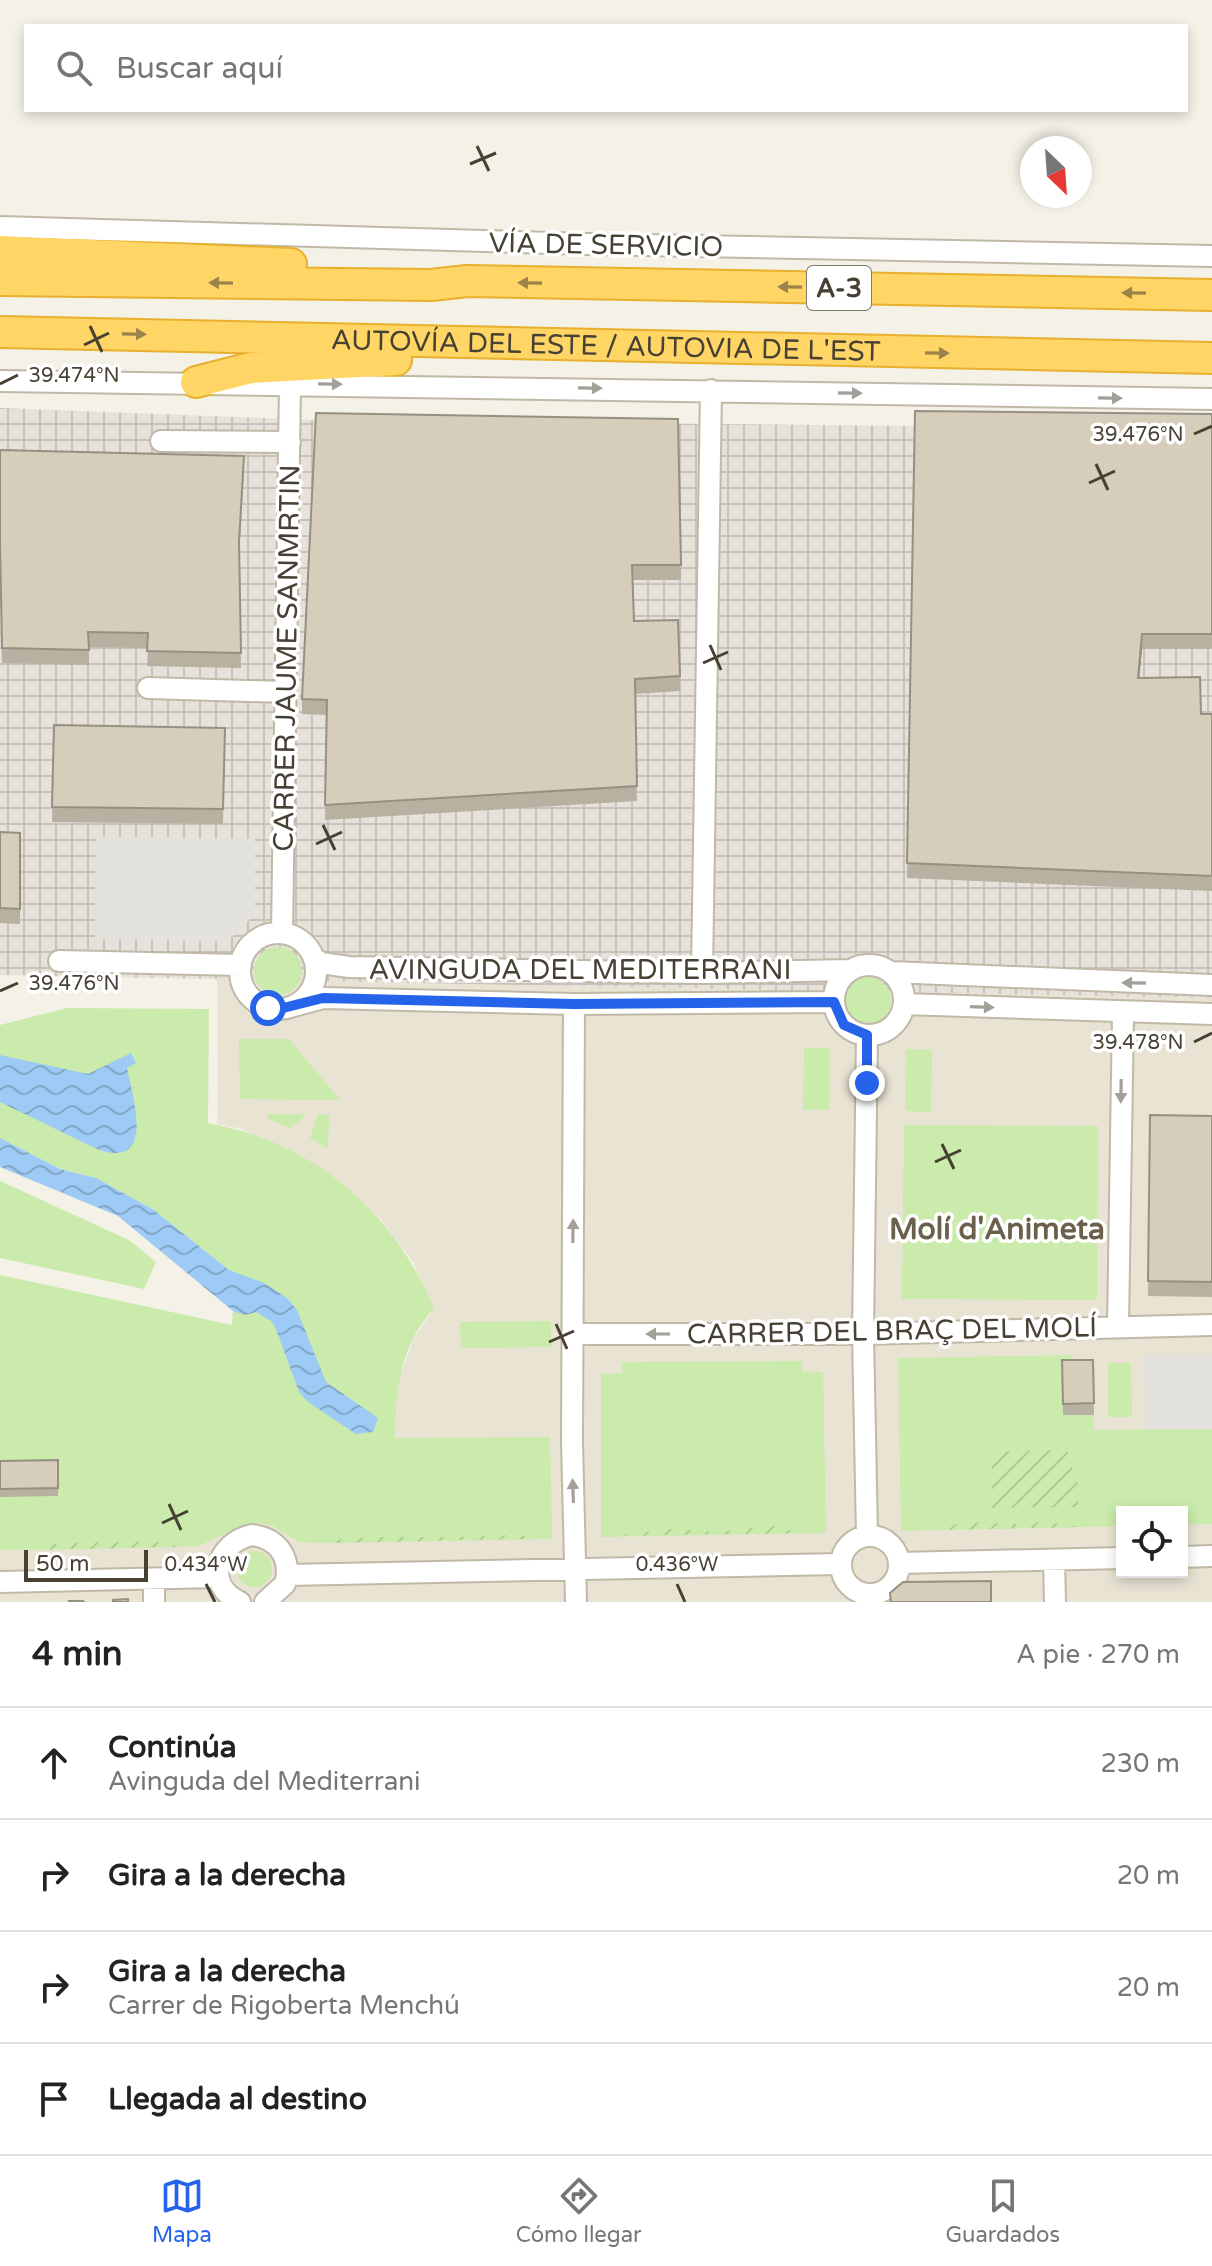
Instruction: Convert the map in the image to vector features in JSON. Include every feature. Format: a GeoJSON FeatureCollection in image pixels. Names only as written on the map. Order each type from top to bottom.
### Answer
{"type":"FeatureCollection","features":[{"type":"Feature","properties":{"kind":"highway"},"geometry":{"type":"LineString","coordinates":[[0,251],[432,269],[467,281]]}},
{"type":"Feature","properties":{"kind":"highway","name":"AUTOVÍA DEL ESTE / AUTOVIA DE L'EST"},"geometry":{"type":"LineString","coordinates":[[0,280],[431,285],[467,281],[1212,295]]}},
{"type":"Feature","properties":{"kind":"highway","name":"AUTOVÍA DEL ESTE / AUTOVIA DE L'EST"},"geometry":{"type":"LineString","coordinates":[[0,332],[589,342],[663,348],[1212,358]]}},
{"type":"Feature","properties":{"kind":"highway"},"geometry":{"type":"LineString","coordinates":[[196,382],[251,368],[360,359],[592,362],[663,348]]}},
{"type":"Feature","properties":{"kind":"street","name":"VÍA DE SERVICIO"},"geometry":{"type":"LineString","coordinates":[[0,227],[605,245],[1212,256]]}},
{"type":"Feature","properties":{"kind":"street"},"geometry":{"type":"LineString","coordinates":[[0,381],[1212,399]]}},
{"type":"Feature","properties":{"kind":"street","name":"CARRER JAUME SANMRTIN"},"geometry":{"type":"LineString","coordinates":[[282,933],[290,383]]}},
{"type":"Feature","properties":{"kind":"street"},"geometry":{"type":"LineString","coordinates":[[702,973],[711,390]]}},
{"type":"Feature","properties":{"kind":"street"},"geometry":{"type":"LineString","coordinates":[[161,441],[290,442]]}},
{"type":"Feature","properties":{"kind":"street"},"geometry":{"type":"LineString","coordinates":[[148,688],[284,692]]}},
{"type":"Feature","properties":{"kind":"street"},"geometry":{"type":"LineString","coordinates":[[282,933],[301,941],[313,957],[315,981],[301,1001],[290,1007],[268,1008],[249,996],[243,987],[241,965],[244,954],[260,938],[282,933]]}},
{"type":"Feature","properties":{"kind":"street","name":"AVINGUDA DEL MEDITERRANI"},"geometry":{"type":"LineString","coordinates":[[313,957],[321,963],[349,967],[702,973],[850,970]]}},
{"type":"Feature","properties":{"kind":"street"},"geometry":{"type":"LineString","coordinates":[[59,961],[241,965]]}},
{"type":"Feature","properties":{"kind":"street"},"geometry":{"type":"LineString","coordinates":[[891,972],[903,990],[904,1004],[902,1014],[888,1030],[867,1035],[844,1025],[834,1002],[838,983],[850,970],[871,964],[891,972],[1212,985]]}},
{"type":"Feature","properties":{"kind":"street","name":"AVINGUDA DEL MEDITERRANI"},"geometry":{"type":"LineString","coordinates":[[290,1007],[323,998],[574,1004],[834,1002]]}},
{"type":"Feature","properties":{"kind":"street"},"geometry":{"type":"LineString","coordinates":[[574,1004],[572,1334],[576,1602]]}},
{"type":"Feature","properties":{"kind":"street"},"geometry":{"type":"LineString","coordinates":[[904,1004],[1212,1014]]}},
{"type":"Feature","properties":{"kind":"street"},"geometry":{"type":"LineString","coordinates":[[1118,1326],[1123,1013]]}},
{"type":"Feature","properties":{"kind":"street"},"geometry":{"type":"LineString","coordinates":[[867,1035],[863,1334],[867,1536]]}},
{"type":"Feature","properties":{"kind":"street","name":"CARRER DEL BRAÇ DEL MOLÍ"},"geometry":{"type":"LineString","coordinates":[[572,1334],[863,1334],[1212,1325]]}},
{"type":"Feature","properties":{"kind":"street"},"geometry":{"type":"LineString","coordinates":[[240,1602],[227,1594],[218,1577],[222,1553],[240,1537],[252,1535],[264,1536],[282,1551],[287,1575],[279,1592],[265,1602]]}},
{"type":"Feature","properties":{"kind":"street"},"geometry":{"type":"LineString","coordinates":[[867,1536],[889,1542],[900,1563],[895,1580],[866,1598],[846,1581],[841,1564],[846,1548],[867,1536]]}},
{"type":"Feature","properties":{"kind":"street"},"geometry":{"type":"LineString","coordinates":[[1188,1557],[1212,1556]]}},
{"type":"Feature","properties":{"kind":"street"},"geometry":{"type":"LineString","coordinates":[[900,1563],[1116,1558]]}},
{"type":"Feature","properties":{"kind":"street"},"geometry":{"type":"LineString","coordinates":[[1054,1560],[1055,1602]]}},
{"type":"Feature","properties":{"kind":"street"},"geometry":{"type":"LineString","coordinates":[[287,1575],[841,1564]]}},
{"type":"Feature","properties":{"kind":"street"},"geometry":{"type":"LineString","coordinates":[[0,1582],[218,1577]]}},
{"type":"Feature","properties":{"kind":"street"},"geometry":{"type":"LineString","coordinates":[[154,1579],[154,1602]]}},
{"type":"Feature","properties":{"kind":"shaded area"},"geometry":{"type":"Polygon","coordinates":[[[0,408],[314,420],[1212,429],[1212,998],[0,975],[0,408]]]}},
{"type":"Feature","properties":{"kind":"shaded area"},"geometry":{"type":"Polygon","coordinates":[[[96,837],[255,839],[255,914],[232,937],[220,941],[95,939],[96,837]]]}},
{"type":"Feature","properties":{"kind":"shaded area"},"geometry":{"type":"Polygon","coordinates":[[[217,977],[1212,998],[1212,1602],[0,1602],[0,1430],[394,1394],[414,1338],[434,1308],[413,1262],[379,1217],[243,1129],[217,1124],[217,977]]]}},
{"type":"Feature","properties":{"kind":"shaded area"},"geometry":{"type":"Polygon","coordinates":[[[1212,1354],[1212,1429],[1146,1429],[1144,1355],[1212,1354]]]}},
{"type":"Feature","properties":{"kind":"green space"},"geometry":{"type":"Polygon","coordinates":[[[278,947],[295,954],[302,971],[295,988],[278,995],[261,988],[254,971],[261,954],[278,947]]]}},
{"type":"Feature","properties":{"kind":"green space"},"geometry":{"type":"Polygon","coordinates":[[[867,977],[884,984],[891,1001],[884,1018],[867,1025],[850,1018],[843,1001],[850,984],[867,977]]]}},
{"type":"Feature","properties":{"kind":"green space"},"geometry":{"type":"Polygon","coordinates":[[[67,1008],[209,1009],[208,1123],[246,1132],[282,1146],[315,1164],[345,1186],[372,1211],[396,1240],[434,1308],[414,1337],[402,1369],[396,1403],[395,1438],[550,1437],[552,1539],[317,1543],[299,1542],[273,1526],[260,1523],[242,1525],[199,1546],[0,1550],[0,1275],[232,1325],[233,1311],[245,1277],[229,1270],[154,1210],[96,1178],[60,1169],[0,1138],[0,1025],[67,1008]]]}},
{"type":"Feature","properties":{"kind":"green space"},"geometry":{"type":"Polygon","coordinates":[[[239,1039],[289,1039],[340,1100],[240,1099],[239,1039]]]}},
{"type":"Feature","properties":{"kind":"green space"},"geometry":{"type":"Polygon","coordinates":[[[804,1048],[830,1048],[829,1110],[803,1110],[804,1048]]]}},
{"type":"Feature","properties":{"kind":"green space"},"geometry":{"type":"Polygon","coordinates":[[[906,1049],[932,1050],[931,1112],[905,1111],[906,1049]]]}},
{"type":"Feature","properties":{"kind":"green space"},"geometry":{"type":"Polygon","coordinates":[[[268,1114],[307,1114],[290,1128],[268,1119],[268,1114]]]}},
{"type":"Feature","properties":{"kind":"green space"},"geometry":{"type":"Polygon","coordinates":[[[318,1114],[329,1115],[328,1149],[310,1138],[318,1114]]]}},
{"type":"Feature","properties":{"kind":"green space"},"geometry":{"type":"Polygon","coordinates":[[[904,1125],[1098,1126],[1097,1300],[902,1299],[904,1125]]]}},
{"type":"Feature","properties":{"kind":"green space"},"geometry":{"type":"Polygon","coordinates":[[[0,1181],[129,1240],[156,1262],[144,1289],[0,1258],[0,1181]]]}},
{"type":"Feature","properties":{"kind":"green space"},"geometry":{"type":"Polygon","coordinates":[[[551,1321],[551,1347],[461,1348],[460,1322],[551,1321]]]}},
{"type":"Feature","properties":{"kind":"green space"},"geometry":{"type":"Polygon","coordinates":[[[1071,1355],[1073,1367],[1093,1368],[1093,1371],[1063,1415],[1094,1415],[1094,1430],[1212,1429],[1212,1524],[1188,1525],[1188,1506],[1116,1506],[1116,1526],[901,1531],[898,1358],[1071,1355]]]}},
{"type":"Feature","properties":{"kind":"green space"},"geometry":{"type":"Polygon","coordinates":[[[802,1361],[802,1371],[823,1372],[826,1533],[601,1537],[601,1374],[622,1373],[622,1362],[802,1361]]]}},
{"type":"Feature","properties":{"kind":"green space"},"geometry":{"type":"Polygon","coordinates":[[[1108,1363],[1131,1363],[1132,1417],[1108,1417],[1108,1363]]]}},
{"type":"Feature","properties":{"kind":"green space"},"geometry":{"type":"Polygon","coordinates":[[[1067,1450],[1078,1486],[1078,1507],[992,1508],[992,1452],[1067,1450]]]}},
{"type":"Feature","properties":{"kind":"green space"},"geometry":{"type":"Polygon","coordinates":[[[1044,1521],[1077,1527],[943,1530],[963,1523],[1020,1524],[1044,1521]]]}},
{"type":"Feature","properties":{"kind":"green space"},"geometry":{"type":"Polygon","coordinates":[[[772,1526],[802,1533],[615,1536],[671,1529],[717,1532],[772,1526]]]}},
{"type":"Feature","properties":{"kind":"green space"},"geometry":{"type":"Polygon","coordinates":[[[526,1536],[526,1539],[334,1543],[333,1540],[374,1537],[526,1536]]]}},
{"type":"Feature","properties":{"kind":"green space"},"geometry":{"type":"Polygon","coordinates":[[[150,1541],[182,1547],[32,1550],[52,1544],[150,1541]]]}},
{"type":"Feature","properties":{"kind":"green space"},"geometry":{"type":"Polygon","coordinates":[[[254,1551],[267,1556],[272,1569],[267,1582],[254,1587],[241,1582],[236,1569],[241,1556],[254,1551]]]}},
{"type":"Feature","properties":{"kind":"water"},"geometry":{"type":"Polygon","coordinates":[[[131,1053],[136,1063],[127,1068],[137,1126],[135,1140],[129,1149],[117,1153],[99,1150],[0,1102],[0,1055],[88,1074],[131,1053]]]}},
{"type":"Feature","properties":{"kind":"water"},"geometry":{"type":"Polygon","coordinates":[[[0,1138],[60,1169],[96,1178],[154,1210],[229,1270],[264,1283],[287,1298],[297,1310],[326,1382],[378,1418],[373,1432],[356,1434],[308,1402],[299,1392],[271,1321],[256,1312],[245,1315],[233,1311],[118,1216],[0,1167],[0,1138]]]}},
{"type":"Feature","properties":{"kind":"building"},"geometry":{"type":"Polygon","coordinates":[[[915,411],[1212,414],[1212,634],[1142,634],[1138,678],[1200,677],[1201,714],[1212,714],[1212,876],[907,863],[915,411]]]}},
{"type":"Feature","properties":{"kind":"building"},"geometry":{"type":"Polygon","coordinates":[[[316,413],[678,419],[681,565],[632,565],[634,621],[678,620],[680,676],[635,679],[637,786],[325,805],[327,700],[302,699],[316,413]]]}},
{"type":"Feature","properties":{"kind":"building"},"geometry":{"type":"Polygon","coordinates":[[[0,450],[244,456],[239,542],[241,653],[147,651],[148,633],[88,632],[89,650],[2,648],[0,450]]]}},
{"type":"Feature","properties":{"kind":"building"},"geometry":{"type":"Polygon","coordinates":[[[54,725],[225,728],[223,809],[52,807],[54,725]]]}},
{"type":"Feature","properties":{"kind":"building"},"geometry":{"type":"Polygon","coordinates":[[[0,832],[20,833],[20,909],[0,908],[0,832]]]}},
{"type":"Feature","properties":{"kind":"building"},"geometry":{"type":"Polygon","coordinates":[[[1150,1115],[1212,1116],[1212,1282],[1148,1281],[1150,1115]]]}},
{"type":"Feature","properties":{"kind":"building"},"geometry":{"type":"Polygon","coordinates":[[[1062,1360],[1093,1360],[1094,1403],[1063,1404],[1062,1360]]]}},
{"type":"Feature","properties":{"kind":"building"},"geometry":{"type":"Polygon","coordinates":[[[58,1460],[58,1488],[0,1489],[0,1461],[58,1460]]]}},
{"type":"Feature","properties":{"kind":"building"},"geometry":{"type":"Polygon","coordinates":[[[991,1581],[991,1602],[891,1602],[890,1593],[903,1582],[991,1581]]]}},
{"type":"Feature","properties":{"kind":"district","name":"Molí d'Animeta"},"geometry":{"type":"Point","coordinates":[997,1229]}},
{"type":"Feature","properties":{"kind":"route"},"geometry":{"type":"LineString","coordinates":[[268,1008],[279,1009],[323,998],[574,1004],[834,1002],[838,1018],[844,1025],[858,1034],[867,1035],[867,1083]]}}]}
